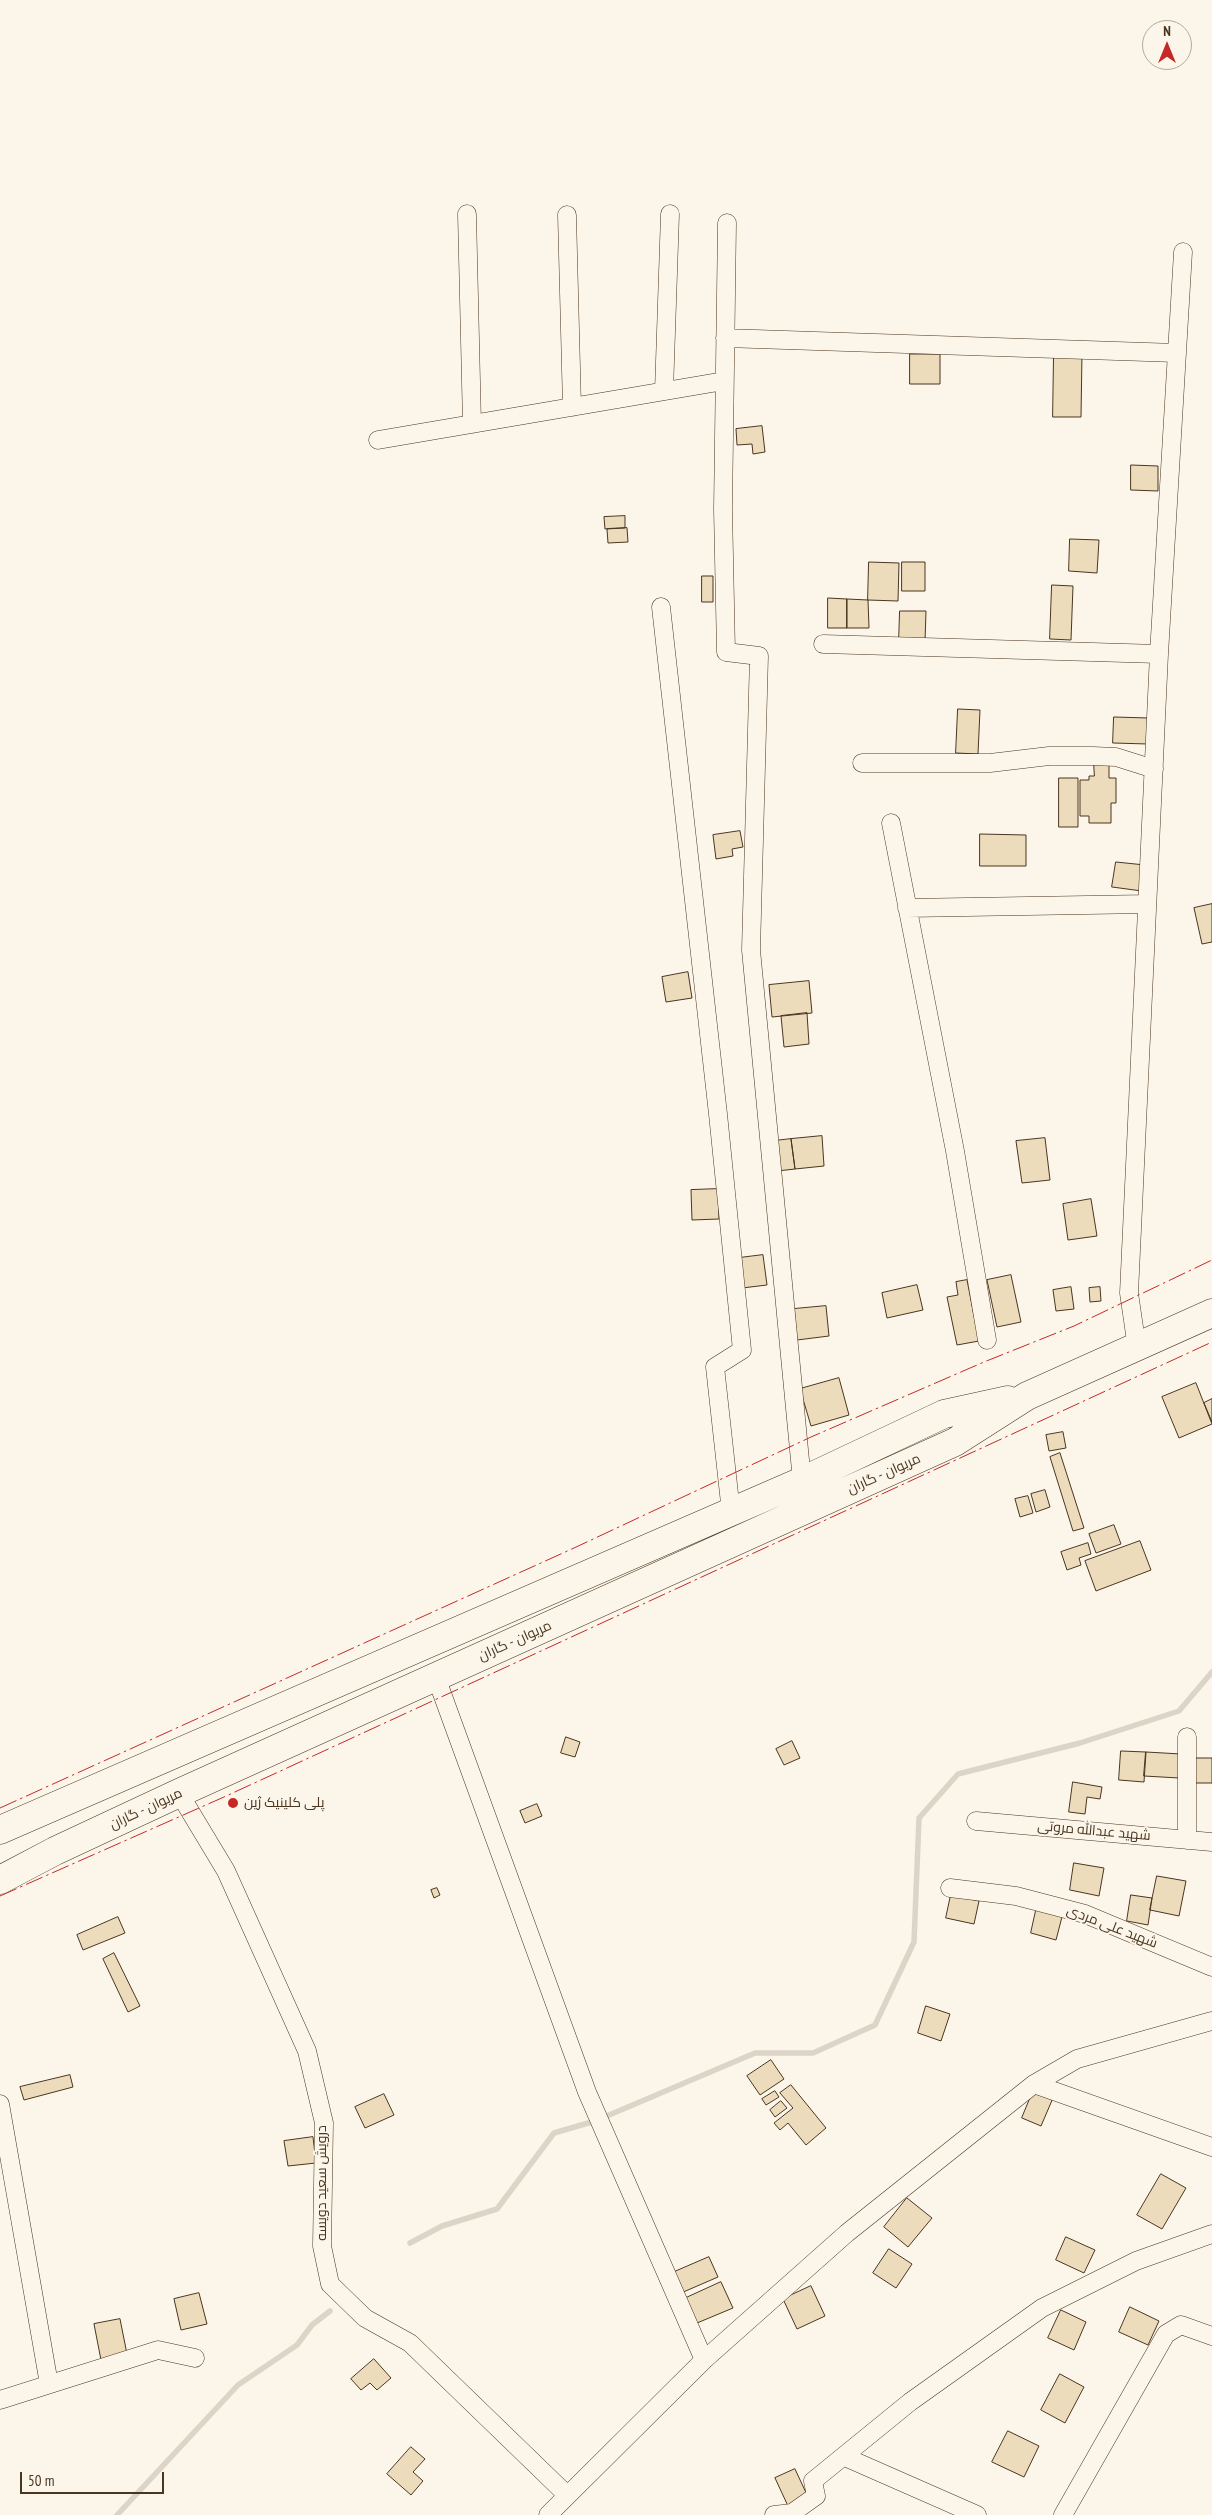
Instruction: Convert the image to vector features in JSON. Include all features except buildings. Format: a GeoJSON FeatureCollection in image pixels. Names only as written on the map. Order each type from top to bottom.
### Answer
{"type":"FeatureCollection","features":[{"type":"Feature","properties":{"kind":"main road","name":"مریوان - گاران"},"geometry":{"type":"LineString","coordinates":[[0,1880],[179,1793],[954,1442],[1027,1396],[1212,1313]]}},
{"type":"Feature","properties":{"kind":"main road","name":"مریوان - گاران"},"geometry":{"type":"LineString","coordinates":[[0,1830],[802,1482],[944,1414],[1027,1396]]}},
{"type":"Feature","properties":{"kind":"main road"},"geometry":{"type":"LineString","coordinates":[[68,1801],[66,1812],[70,1823],[79,1831],[90,1835]]}},
{"type":"Feature","properties":{"kind":"street"},"geometry":{"type":"LineString","coordinates":[[467,214],[472,424]]}},
{"type":"Feature","properties":{"kind":"street"},"geometry":{"type":"LineString","coordinates":[[664,391],[670,214]]}},
{"type":"Feature","properties":{"kind":"street"},"geometry":{"type":"LineString","coordinates":[[567,215],[572,407]]}},
{"type":"Feature","properties":{"kind":"street"},"geometry":{"type":"LineString","coordinates":[[727,223],[724,381],[726,652],[758,656],[751,950],[802,1482]]}},
{"type":"Feature","properties":{"kind":"street"},"geometry":{"type":"LineString","coordinates":[[1137,1348],[1129,1293],[1159,654],[1183,252]]}},
{"type":"Feature","properties":{"kind":"street"},"geometry":{"type":"LineString","coordinates":[[725,338],[1177,353]]}},
{"type":"Feature","properties":{"kind":"street"},"geometry":{"type":"LineString","coordinates":[[378,440],[724,381]]}},
{"type":"Feature","properties":{"kind":"street"},"geometry":{"type":"LineString","coordinates":[[661,607],[717,1104],[742,1350],[715,1367],[731,1512]]}},
{"type":"Feature","properties":{"kind":"street"},"geometry":{"type":"LineString","coordinates":[[823,644],[1159,654]]}},
{"type":"Feature","properties":{"kind":"street"},"geometry":{"type":"LineString","coordinates":[[862,763],[990,763],[1049,756],[1093,756],[1116,757],[1154,769]]}},
{"type":"Feature","properties":{"kind":"street"},"geometry":{"type":"LineString","coordinates":[[891,823],[954,1151],[987,1340]]}},
{"type":"Feature","properties":{"kind":"street"},"geometry":{"type":"LineString","coordinates":[[908,908],[1147,904]]}},
{"type":"Feature","properties":{"kind":"street"},"geometry":{"type":"LineString","coordinates":[[436,1677],[587,2092],[704,2360]]}},
{"type":"Feature","properties":{"kind":"street"},"geometry":{"type":"LineString","coordinates":[[1187,1737],[1187,1840]]}},
{"type":"Feature","properties":{"kind":"street","name":"درویش سعید دویسه"},"geometry":{"type":"LineString","coordinates":[[179,1793],[226,1871],[307,2051],[324,2123],[322,2246],[330,2284],[365,2318],[410,2344],[567,2495]]}},
{"type":"Feature","properties":{"kind":"street","name":"شهید عبدالله مروتی"},"geometry":{"type":"LineString","coordinates":[[976,1821],[1212,1842]]}},
{"type":"Feature","properties":{"kind":"street","name":"شهید علی مردی"},"geometry":{"type":"LineString","coordinates":[[950,1888],[1016,1896],[1085,1914],[1212,1966]]}},
{"type":"Feature","properties":{"kind":"street"},"geometry":{"type":"LineString","coordinates":[[548,2515],[704,2360],[847,2233],[1034,2084],[1077,2059],[1212,2021]]}},
{"type":"Feature","properties":{"kind":"street"},"geometry":{"type":"LineString","coordinates":[[1034,2084],[1212,2147]]}},
{"type":"Feature","properties":{"kind":"street"},"geometry":{"type":"LineString","coordinates":[[0,2104],[50,2384]]}},
{"type":"Feature","properties":{"kind":"street"},"geometry":{"type":"LineString","coordinates":[[775,2515],[792,2513],[816,2496],[813,2481],[845,2457],[910,2402],[1042,2308],[1136,2261],[1212,2234]]}},
{"type":"Feature","properties":{"kind":"street"},"geometry":{"type":"LineString","coordinates":[[1063,2515],[1166,2334],[1181,2325],[1212,2336]]}},
{"type":"Feature","properties":{"kind":"street"},"geometry":{"type":"LineString","coordinates":[[0,2400],[158,2350],[195,2358]]}},
{"type":"Feature","properties":{"kind":"street"},"geometry":{"type":"LineString","coordinates":[[845,2457],[977,2515]]}},
{"type":"Feature","properties":{"kind":"waterway"},"geometry":{"type":"LineString","coordinates":[[410,2243],[442,2226],[497,2209],[554,2133],[595,2121],[755,2053],[813,2053],[875,2025],[914,1942],[919,1818],[958,1774],[1080,1743],[1179,1711],[1212,1672]]}},
{"type":"Feature","properties":{"kind":"waterway"},"geometry":{"type":"LineString","coordinates":[[117,2515],[238,2385],[297,2345],[312,2325],[330,2311]]}},
{"type":"Feature","properties":{"kind":"power"},"geometry":{"type":"LineString","coordinates":[[0,1808],[574,1548],[811,1437],[984,1362],[1074,1326],[1212,1260]]}},
{"type":"Feature","properties":{"kind":"power"},"geometry":{"type":"LineString","coordinates":[[0,1896],[224,1797],[1212,1342]]}},
{"type":"Feature","properties":{"kind":"place","name":"پلی کلینیک ژین"},"geometry":{"type":"Point","coordinates":[233,1803]}}]}
